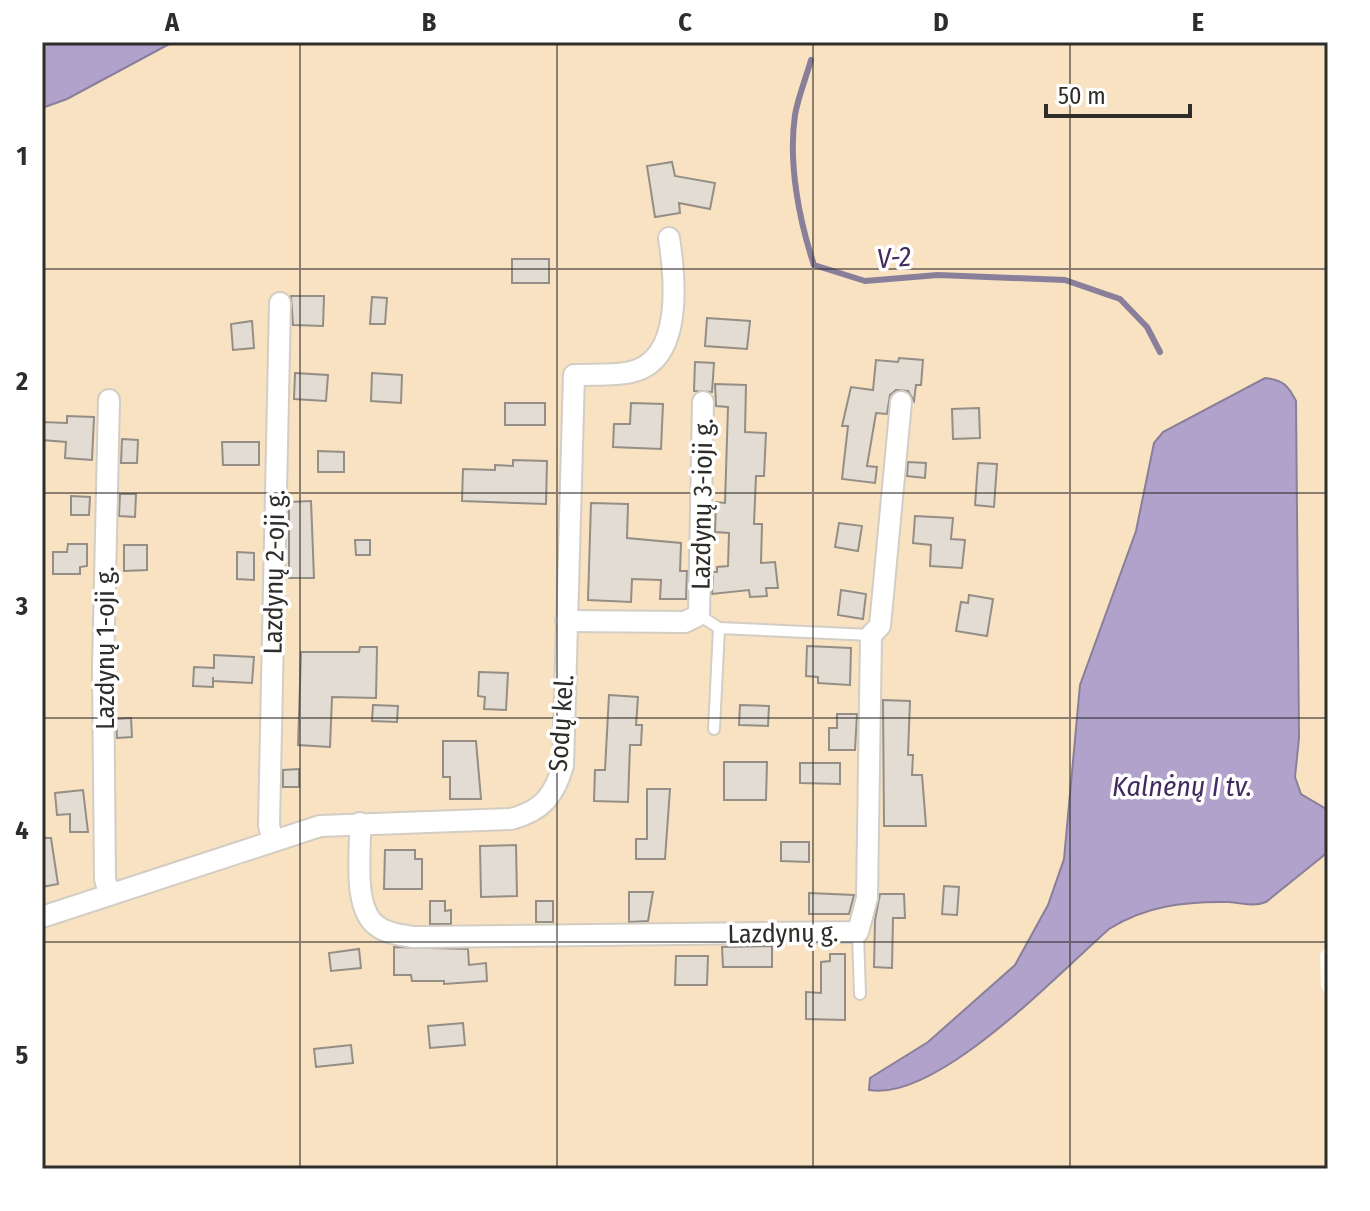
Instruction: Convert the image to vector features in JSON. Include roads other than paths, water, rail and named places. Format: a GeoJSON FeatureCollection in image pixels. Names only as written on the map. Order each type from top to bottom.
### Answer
{"type":"FeatureCollection","features":[{"type":"Feature","properties":{"kind":"street","name":"Sodų kel."},"geometry":{"type":"LineString","coordinates":[[42,917],[272,839],[320,826],[511,819],[534,813],[545,803],[556,788],[563,766],[574,375],[632,372],[649,364],[661,350],[669,328],[673,291],[669,238]]}},
{"type":"Feature","properties":{"kind":"street","name":"Lazdynų 2-oji g."},"geometry":{"type":"LineString","coordinates":[[272,839],[269,825],[280,303]]}},
{"type":"Feature","properties":{"kind":"street","name":"Lazdynų 1-oji g."},"geometry":{"type":"LineString","coordinates":[[109,400],[103,669],[105,879],[109,894]]}},
{"type":"Feature","properties":{"kind":"street","name":"Lazdynų 3-ioji g."},"geometry":{"type":"LineString","coordinates":[[566,621],[685,622],[699,615],[703,402]]}},
{"type":"Feature","properties":{"kind":"street","name":"Lazdynų g."},"geometry":{"type":"LineString","coordinates":[[360,823],[362,897],[366,915],[377,926],[391,933],[414,937],[858,932],[867,898],[871,635],[880,626],[901,402]]}},
{"type":"Feature","properties":{"kind":"lane"},"geometry":{"type":"LineString","coordinates":[[699,615],[719,628],[871,635]]}},
{"type":"Feature","properties":{"kind":"lane"},"geometry":{"type":"LineString","coordinates":[[714,729],[719,628]]}},
{"type":"Feature","properties":{"kind":"lane"},"geometry":{"type":"LineString","coordinates":[[858,932],[860,994]]}},
{"type":"Feature","properties":{"kind":"water"},"geometry":{"type":"Polygon","coordinates":[[[42,42],[173,42],[67,99],[42,108],[42,42]]]}},
{"type":"Feature","properties":{"kind":"water","name":"Kalnėnų I tv."},"geometry":{"type":"Polygon","coordinates":[[[1265,378],[1284,384],[1296,401],[1299,738],[1295,777],[1301,794],[1328,810],[1328,852],[1266,902],[1182,904],[1151,910],[1123,921],[1109,929],[1029,1003],[961,1056],[928,1076],[897,1088],[869,1090],[870,1078],[928,1042],[1015,965],[1048,905],[1064,859],[1080,685],[1136,531],[1154,443],[1163,432],[1265,378]]]}},
{"type":"Feature","properties":{"kind":"waterway","name":"V-2"},"geometry":{"type":"LineString","coordinates":[[811,60],[795,115],[793,152],[800,210],[814,265],[865,281],[938,275],[1065,280],[1120,299],[1147,327],[1160,352]]}}]}
